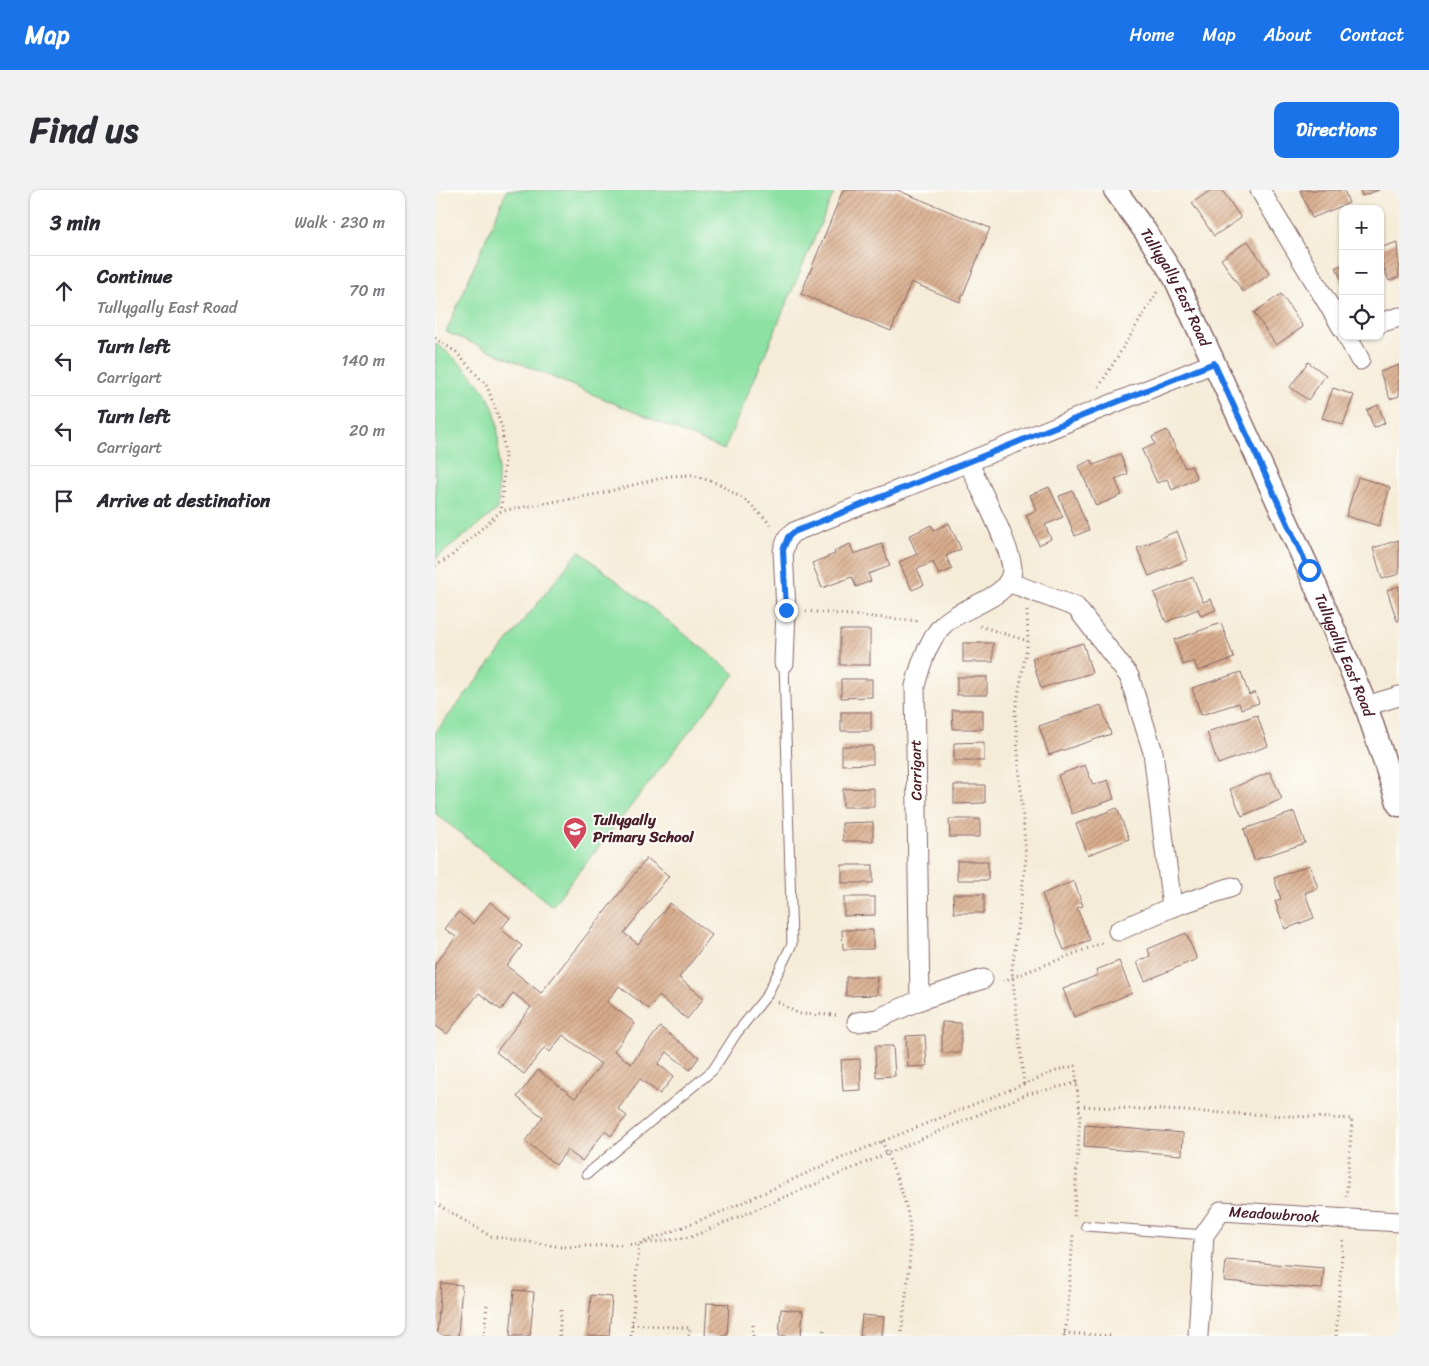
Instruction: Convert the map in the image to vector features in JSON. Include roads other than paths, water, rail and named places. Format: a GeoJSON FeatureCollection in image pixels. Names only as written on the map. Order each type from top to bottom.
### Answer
{"type":"FeatureCollection","features":[{"type":"Feature","properties":{"kind":"street","name":"Tullygally East Road"},"geometry":{"type":"LineString","coordinates":[[1115,190],[1145,231],[1175,278],[1309,570],[1366,706],[1399,805]]}},
{"type":"Feature","properties":{"kind":"street"},"geometry":{"type":"LineString","coordinates":[[1260,190],[1339,318]]}},
{"type":"Feature","properties":{"kind":"street"},"geometry":{"type":"LineString","coordinates":[[1384,322],[1399,316]]}},
{"type":"Feature","properties":{"kind":"street"},"geometry":{"type":"LineString","coordinates":[[1352,340],[1360,360]]}},
{"type":"Feature","properties":{"kind":"street"},"geometry":{"type":"LineString","coordinates":[[785,663],[786,610],[783,550],[788,537],[794,532],[1214,363]]}},
{"type":"Feature","properties":{"kind":"street"},"geometry":{"type":"LineString","coordinates":[[969,463],[1009,554],[1012,571],[1008,582],[1076,606],[1129,676],[1153,752],[1172,907]]}},
{"type":"Feature","properties":{"kind":"street","name":"Carrigart"},"geometry":{"type":"LineString","coordinates":[[920,1000],[915,686],[919,667],[949,620],[1000,593],[1008,582]]}},
{"type":"Feature","properties":{"kind":"street"},"geometry":{"type":"LineString","coordinates":[[1366,706],[1399,696]]}},
{"type":"Feature","properties":{"kind":"street"},"geometry":{"type":"LineString","coordinates":[[1118,931],[1172,907],[1232,887]]}},
{"type":"Feature","properties":{"kind":"street"},"geometry":{"type":"LineString","coordinates":[[850,1019],[877,1019],[920,1000],[983,979]]}},
{"type":"Feature","properties":{"kind":"street","name":"Meadowbrook"},"geometry":{"type":"LineString","coordinates":[[1204,1235],[1221,1211],[1399,1222]]}},
{"type":"Feature","properties":{"kind":"street"},"geometry":{"type":"LineString","coordinates":[[1197,1336],[1204,1235]]}},
{"type":"Feature","properties":{"kind":"lane"},"geometry":{"type":"LineString","coordinates":[[587,1174],[713,1070],[737,1034],[767,995],[792,944],[785,663]]}},
{"type":"Feature","properties":{"kind":"lane"},"geometry":{"type":"LineString","coordinates":[[1086,1226],[1204,1235]]}},
{"type":"Feature","properties":{"kind":"place","name":"Tullygally Primary School"},"geometry":{"type":"Point","coordinates":[575,850]}}]}
